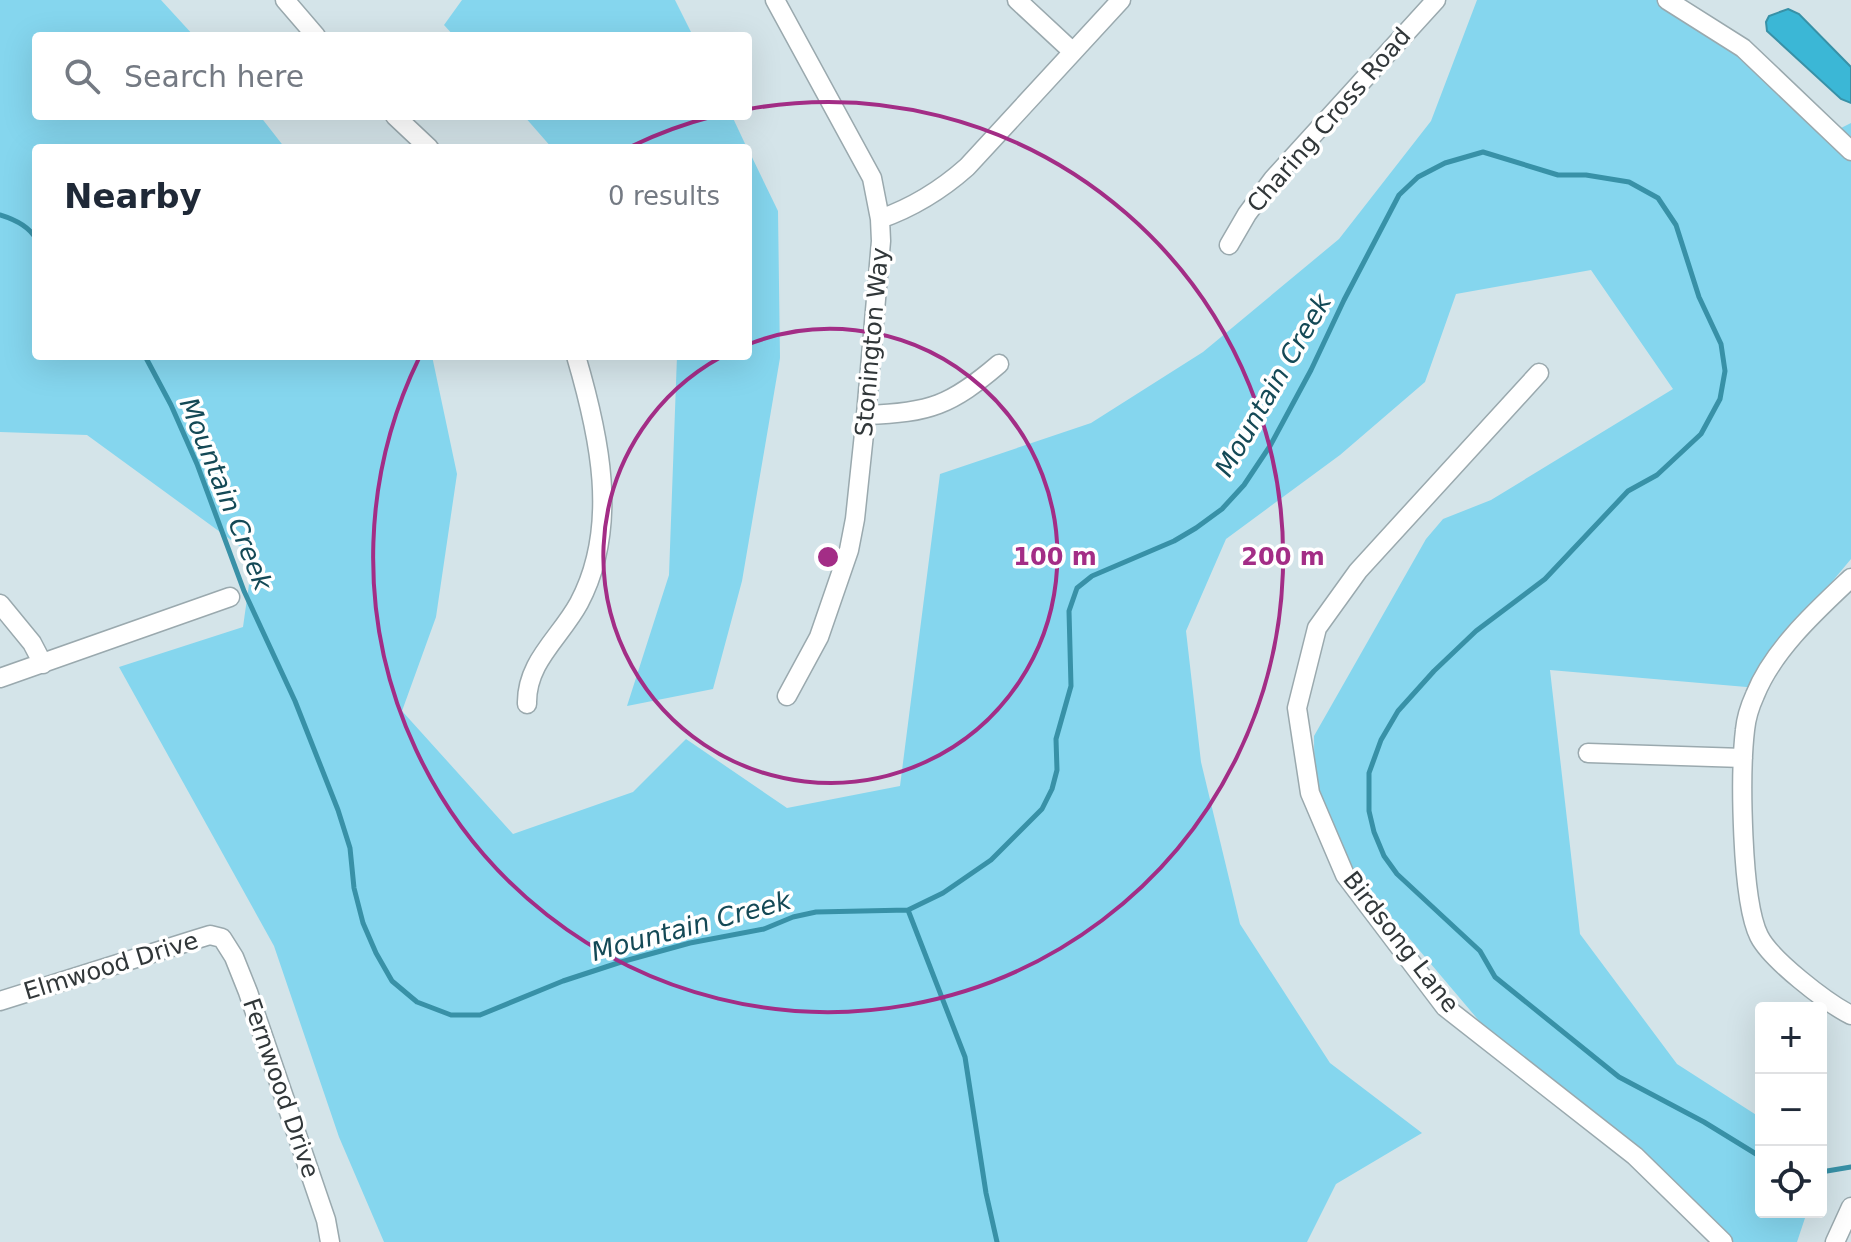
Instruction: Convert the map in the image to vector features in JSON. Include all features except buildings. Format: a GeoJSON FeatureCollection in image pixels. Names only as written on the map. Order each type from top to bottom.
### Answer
{"type":"FeatureCollection","features":[{"type":"Feature","properties":{"kind":"street"},"geometry":{"type":"LineString","coordinates":[[285,0],[313,32]]}},
{"type":"Feature","properties":{"kind":"street","name":"Stonington Way"},"geometry":{"type":"LineString","coordinates":[[775,0],[872,178],[880,219],[878,297],[855,519],[842,579],[819,637],[787,696]]}},
{"type":"Feature","properties":{"kind":"street"},"geometry":{"type":"LineString","coordinates":[[1017,0],[1073,52]]}},
{"type":"Feature","properties":{"kind":"street"},"geometry":{"type":"LineString","coordinates":[[880,219],[924,201],[967,167],[1121,0]]}},
{"type":"Feature","properties":{"kind":"street","name":"Charing Cross Road"},"geometry":{"type":"LineString","coordinates":[[1229,245],[1273,179],[1436,0]]}},
{"type":"Feature","properties":{"kind":"street"},"geometry":{"type":"LineString","coordinates":[[1667,0],[1743,48],[1851,151]]}},
{"type":"Feature","properties":{"kind":"street"},"geometry":{"type":"LineString","coordinates":[[399,120],[425,144]]}},
{"type":"Feature","properties":{"kind":"street"},"geometry":{"type":"LineString","coordinates":[[527,704],[527,687],[535,666],[579,603],[591,576],[598,547],[602,501],[599,456],[577,360]]}},
{"type":"Feature","properties":{"kind":"street"},"geometry":{"type":"LineString","coordinates":[[866,415],[902,414],[948,402],[999,364]]}},
{"type":"Feature","properties":{"kind":"street","name":"Birdsong Lane"},"geometry":{"type":"LineString","coordinates":[[1539,373],[1358,571],[1317,628],[1297,708],[1310,793],[1345,875],[1445,1007],[1635,1156],[1723,1242]]}},
{"type":"Feature","properties":{"kind":"street"},"geometry":{"type":"LineString","coordinates":[[1851,578],[1797,633],[1763,679],[1747,719],[1743,758],[1748,885],[1756,928],[1775,957],[1851,1015]]}},
{"type":"Feature","properties":{"kind":"street"},"geometry":{"type":"LineString","coordinates":[[0,678],[230,597]]}},
{"type":"Feature","properties":{"kind":"street"},"geometry":{"type":"LineString","coordinates":[[0,604],[32,643],[43,664]]}},
{"type":"Feature","properties":{"kind":"street"},"geometry":{"type":"LineString","coordinates":[[1588,753],[1743,758]]}},
{"type":"Feature","properties":{"kind":"street","name":"Elmwood Drive"},"geometry":{"type":"LineString","coordinates":[[0,1001],[210,935],[222,938]]}},
{"type":"Feature","properties":{"kind":"street","name":"Fernwood Drive"},"geometry":{"type":"LineString","coordinates":[[222,938],[234,957],[248,992],[326,1220],[330,1242]]}},
{"type":"Feature","properties":{"kind":"street"},"geometry":{"type":"LineString","coordinates":[[1835,1242],[1850,1213]]}},
{"type":"Feature","properties":{"kind":"shaded area"},"geometry":{"type":"Polygon","coordinates":[[[0,0],[161,0],[190,32],[32,32],[32,120],[263,120],[282,144],[32,144],[32,360],[433,360],[457,474],[436,617],[402,711],[513,834],[633,792],[686,739],[787,808],[900,786],[940,474],[1091,423],[1203,352],[1339,239],[1431,121],[1477,0],[1671,0],[1833,132],[1851,123],[1851,559],[1775,650],[1758,688],[1550,670],[1580,934],[1677,1064],[1755,1114],[1755,1218],[1805,1218],[1797,1242],[1728,1242],[1497,1042],[1315,827],[1314,736],[1426,539],[1443,519],[1491,500],[1673,389],[1591,270],[1456,294],[1425,382],[1340,455],[1226,539],[1186,631],[1201,762],[1240,924],[1330,1063],[1422,1133],[1336,1184],[1307,1242],[384,1242],[339,1137],[274,946],[119,667],[243,627],[253,556],[87,435],[0,432],[0,0]]]}},
{"type":"Feature","properties":{"kind":"shaded area"},"geometry":{"type":"Polygon","coordinates":[[[462,0],[675,0],[691,32],[450,32],[444,25],[462,0]]]}},
{"type":"Feature","properties":{"kind":"shaded area"},"geometry":{"type":"Polygon","coordinates":[[[1788,9],[1799,14],[1851,67],[1851,103],[1841,99],[1767,31],[1769,16],[1788,9]]]}},
{"type":"Feature","properties":{"kind":"shaded area"},"geometry":{"type":"Polygon","coordinates":[[[528,120],[734,120],[745,144],[548,144],[528,120]]]}},
{"type":"Feature","properties":{"kind":"shaded area"},"geometry":{"type":"Polygon","coordinates":[[[752,157],[778,211],[780,358],[742,581],[713,689],[627,706],[669,575],[677,360],[752,360],[752,157]]]}},
{"type":"Feature","properties":{"kind":"waterway","name":"Mountain Creek"},"geometry":{"type":"LineString","coordinates":[[147,360],[197,464],[244,591],[295,701],[338,810],[350,848],[354,888],[363,923],[376,953],[392,981],[417,1002],[451,1015],[480,1015],[563,981],[621,962],[690,943],[764,929],[793,917],[816,912],[908,910],[943,893],[991,860],[1042,809],[1052,789],[1057,770],[1056,739],[1071,686],[1069,611],[1077,588],[1092,576],[1174,541],[1196,528],[1222,509],[1244,485],[1270,446],[1311,370],[1399,195],[1418,177],[1445,163],[1483,152],[1558,175],[1586,175],[1629,182],[1658,198],[1676,225],[1699,297],[1721,344],[1725,371],[1720,399],[1701,434],[1657,475],[1628,491],[1545,579],[1476,631],[1398,711],[1381,740],[1369,773],[1369,811],[1384,856],[1397,874],[1480,951],[1495,977],[1619,1077],[1755,1153]]}},
{"type":"Feature","properties":{"kind":"waterway","name":"Mountain Creek"},"geometry":{"type":"LineString","coordinates":[[0,215],[32,233]]}},
{"type":"Feature","properties":{"kind":"waterway"},"geometry":{"type":"LineString","coordinates":[[908,910],[965,1057],[986,1193],[997,1242]]}},
{"type":"Feature","properties":{"kind":"waterway","name":"Mountain Creek"},"geometry":{"type":"LineString","coordinates":[[1827,1171],[1851,1167]]}}]}
